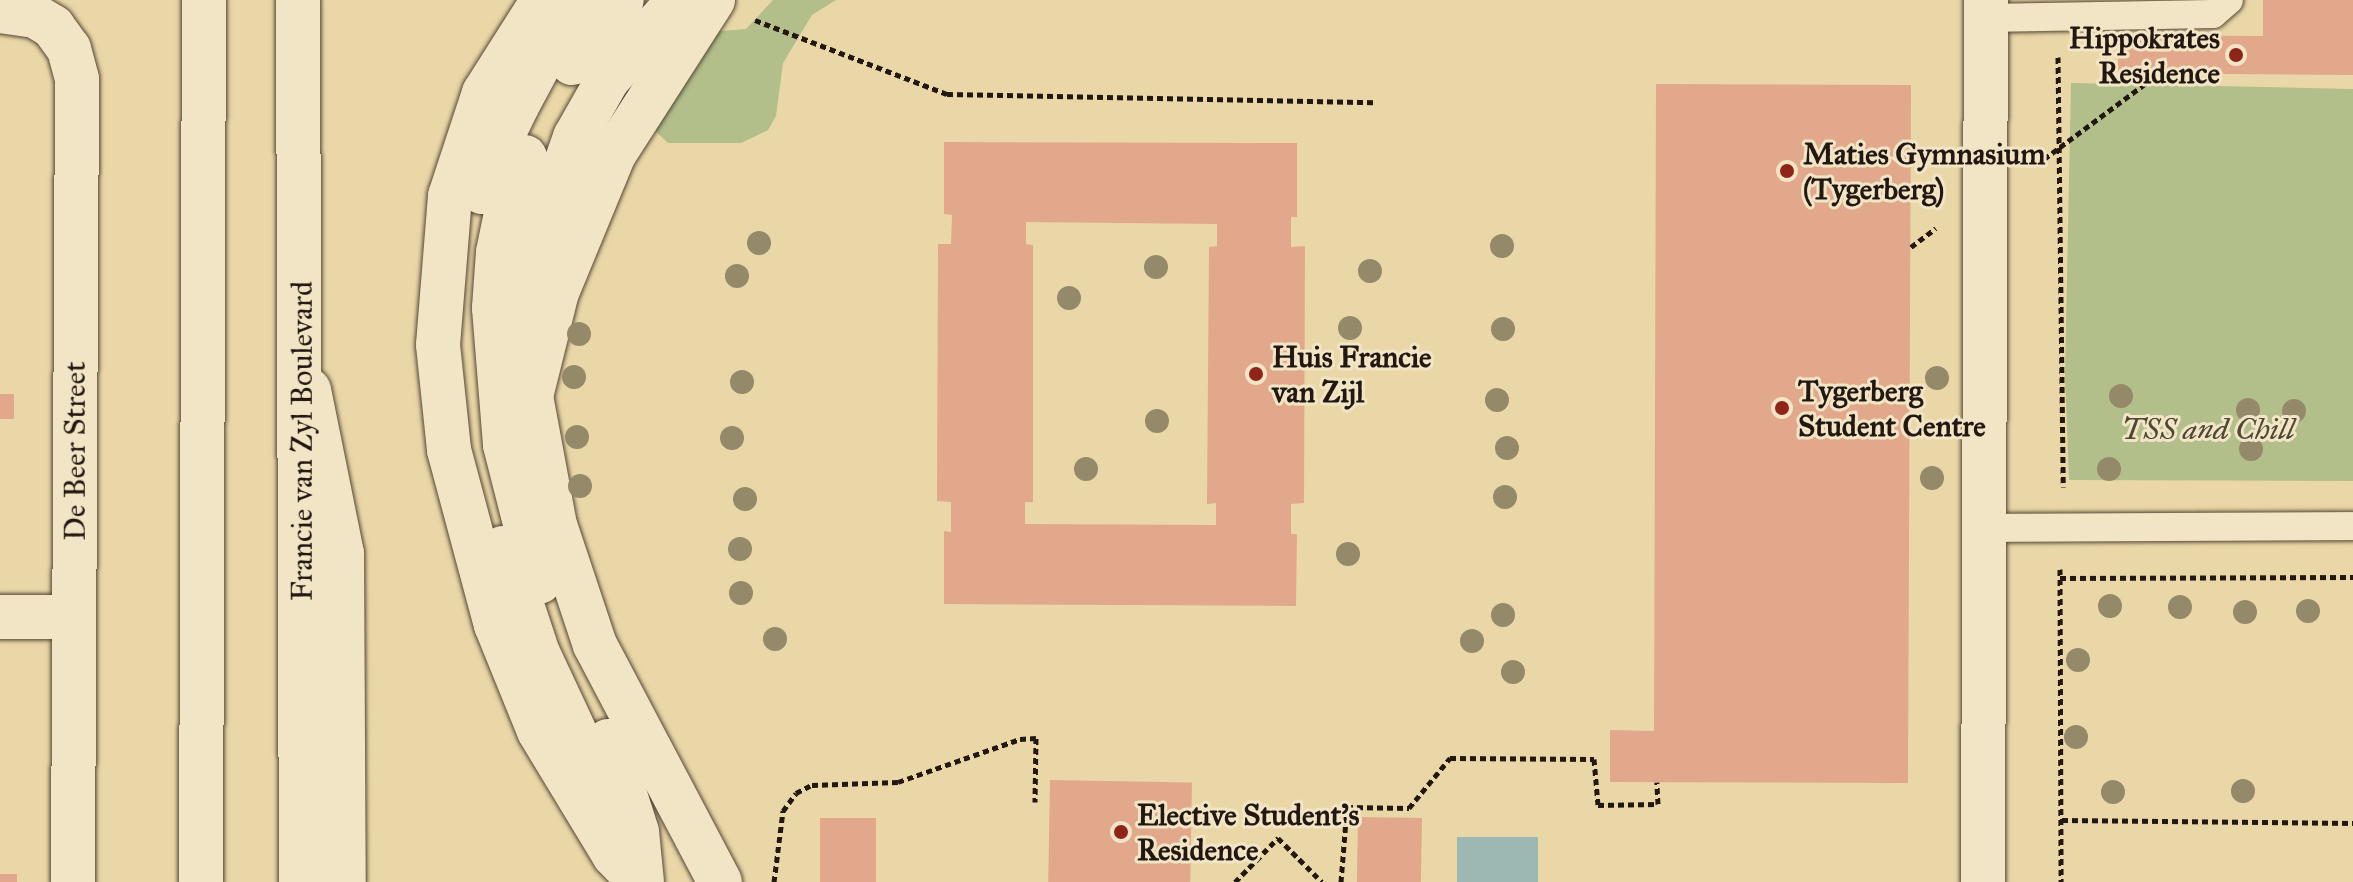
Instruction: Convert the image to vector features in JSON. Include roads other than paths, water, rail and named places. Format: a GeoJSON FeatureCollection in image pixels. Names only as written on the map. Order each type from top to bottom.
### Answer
{"type":"FeatureCollection","features":[{"type":"Feature","properties":{"kind":"street"},"geometry":{"type":"LineString","coordinates":[[201,882],[204,0]]}},
{"type":"Feature","properties":{"kind":"street","name":"Francie van Zyl Boulevard"},"geometry":{"type":"LineString","coordinates":[[298,0],[304,361],[301,882]]}},
{"type":"Feature","properties":{"kind":"street"},"geometry":{"type":"LineString","coordinates":[[543,0],[484,93],[450,196],[438,345],[449,450],[496,625],[539,731],[614,855],[641,882]]}},
{"type":"Feature","properties":{"kind":"street"},"geometry":{"type":"LineString","coordinates":[[583,0],[549,46],[488,166],[472,238],[466,342],[494,520],[538,653],[641,882]]}},
{"type":"Feature","properties":{"kind":"street"},"geometry":{"type":"LineString","coordinates":[[622,0],[574,60],[512,184],[498,252],[494,308],[505,445],[527,541],[547,604],[615,757],[637,832],[641,882]]}},
{"type":"Feature","properties":{"kind":"street"},"geometry":{"type":"LineString","coordinates":[[679,0],[608,79],[575,137],[530,264],[525,328],[531,396],[555,525],[595,645],[720,882]]}},
{"type":"Feature","properties":{"kind":"street"},"geometry":{"type":"LineString","coordinates":[[531,396],[557,292],[614,154],[732,9]]}},
{"type":"Feature","properties":{"kind":"street"},"geometry":{"type":"LineString","coordinates":[[1983,882],[1986,9]]}},
{"type":"Feature","properties":{"kind":"street","name":"De Beer Street"},"geometry":{"type":"LineString","coordinates":[[0,11],[35,16],[53,27],[69,49],[77,79],[73,882]]}},
{"type":"Feature","properties":{"kind":"street"},"geometry":{"type":"LineString","coordinates":[[304,361],[342,553],[344,882]]}},
{"type":"Feature","properties":{"kind":"street"},"geometry":{"type":"LineString","coordinates":[[0,617],[74,617]]}},
{"type":"Feature","properties":{"kind":"lane"},"geometry":{"type":"LineString","coordinates":[[1986,9],[2058,18],[2213,14],[2229,0]]}},
{"type":"Feature","properties":{"kind":"lane"},"geometry":{"type":"LineString","coordinates":[[1985,528],[2060,525],[2353,526]]}},
{"type":"Feature","properties":{"kind":"water"},"geometry":{"type":"Polygon","coordinates":[[[1457,837],[1538,837],[1538,882],[1457,882],[1457,837]]]}},
{"type":"Feature","properties":{"kind":"place","name":"Hippokrates Residence"},"geometry":{"type":"Point","coordinates":[2236,55]}},
{"type":"Feature","properties":{"kind":"place","name":"Maties Gymnasium (Tygerberg)"},"geometry":{"type":"Point","coordinates":[1787,171]}},
{"type":"Feature","properties":{"kind":"place","name":"Huis Francie van Zijl"},"geometry":{"type":"Point","coordinates":[1256,374]}},
{"type":"Feature","properties":{"kind":"place","name":"Tygerberg Student Centre"},"geometry":{"type":"Point","coordinates":[1782,408]}},
{"type":"Feature","properties":{"kind":"place","name":"Elective Student's Residence"},"geometry":{"type":"Point","coordinates":[1121,832]}},
{"type":"Feature","properties":{"kind":"park label","name":"TSS and Chill"},"geometry":{"type":"Point","coordinates":[2208,429]}}]}
